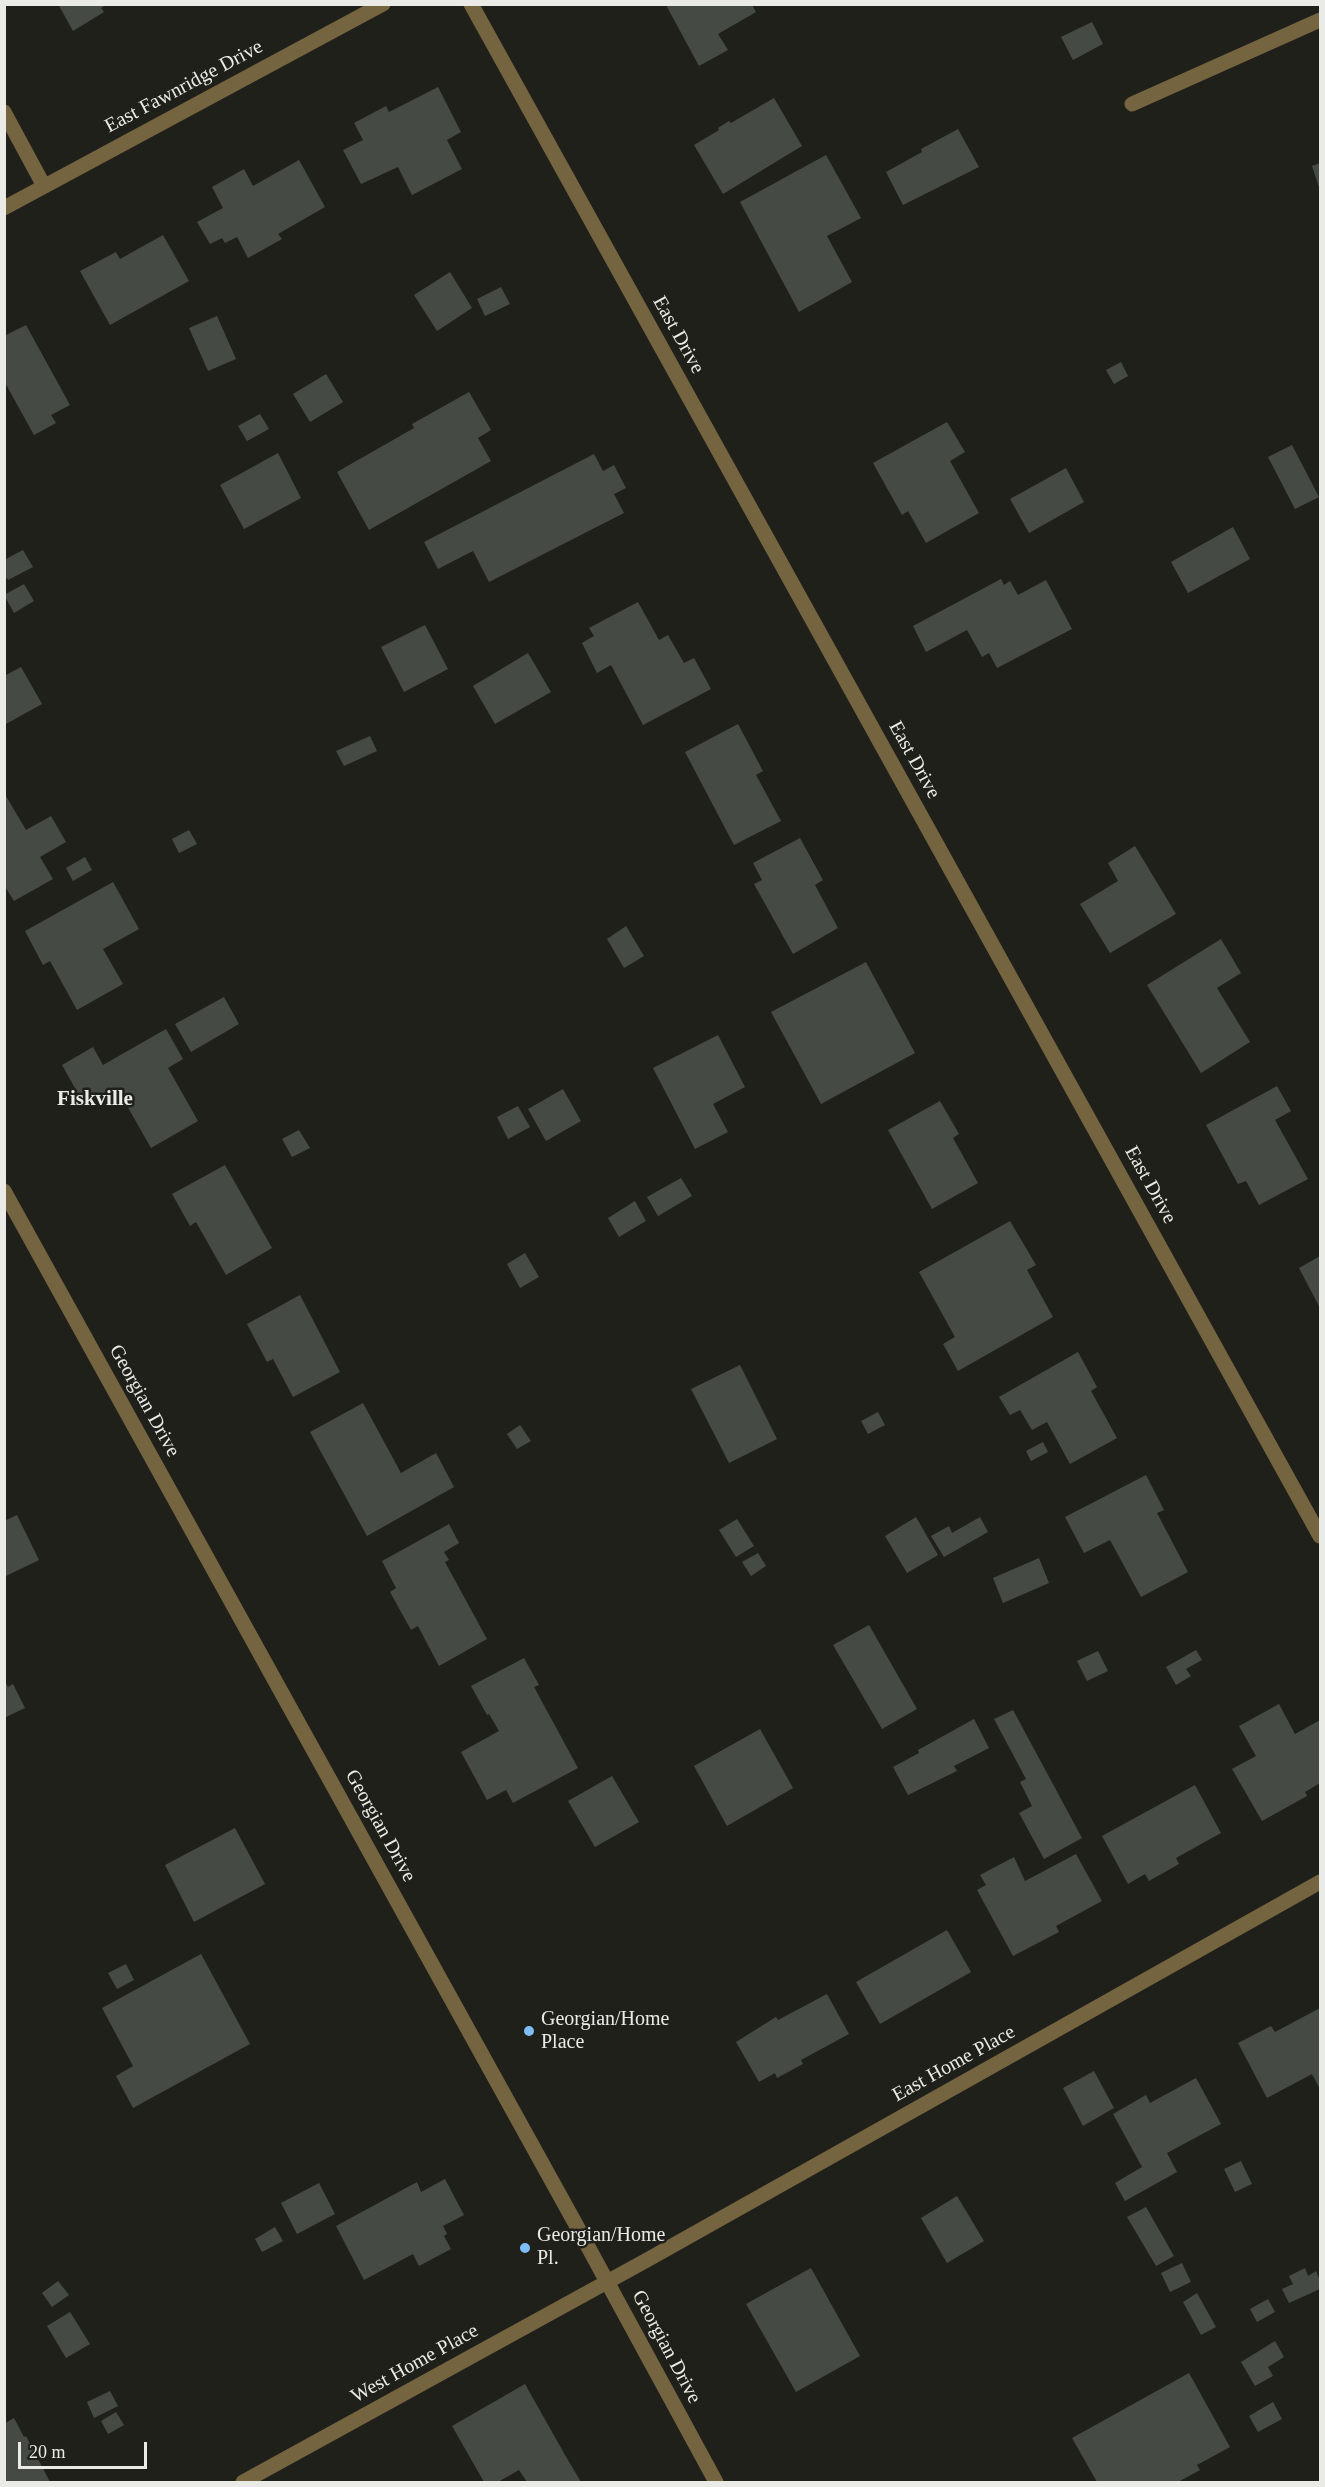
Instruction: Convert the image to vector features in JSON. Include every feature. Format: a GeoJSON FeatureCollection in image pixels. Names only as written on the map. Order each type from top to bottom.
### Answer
{"type":"FeatureCollection","features":[{"type":"Feature","properties":{"kind":"street","name":"East Fawnridge Drive"},"geometry":{"type":"LineString","coordinates":[[4,208],[383,4]]}},
{"type":"Feature","properties":{"kind":"street","name":"East Drive"},"geometry":{"type":"LineString","coordinates":[[471,4],[1320,1536]]}},
{"type":"Feature","properties":{"kind":"street"},"geometry":{"type":"LineString","coordinates":[[1132,104],[1320,20]]}},
{"type":"Feature","properties":{"kind":"street"},"geometry":{"type":"LineString","coordinates":[[4,111],[44,186]]}},
{"type":"Feature","properties":{"kind":"street","name":"Georgian Drive"},"geometry":{"type":"LineString","coordinates":[[4,1191],[716,2482]]}},
{"type":"Feature","properties":{"kind":"street","name":"East Home Place"},"geometry":{"type":"LineString","coordinates":[[607,2282],[1320,1882]]}},
{"type":"Feature","properties":{"kind":"street","name":"West Home Place"},"geometry":{"type":"LineString","coordinates":[[243,2482],[607,2282]]}},
{"type":"Feature","properties":{"kind":"building"},"geometry":{"type":"Polygon","coordinates":[[[58,4],[107,4],[101,8],[104,12],[73,31],[58,4]]]}},
{"type":"Feature","properties":{"kind":"building"},"geometry":{"type":"Polygon","coordinates":[[[666,5],[752,5],[756,12],[718,34],[728,50],[699,66],[666,5]]]}},
{"type":"Feature","properties":{"kind":"building"},"geometry":{"type":"Polygon","coordinates":[[[1092,22],[1103,44],[1073,60],[1061,37],[1092,22]]]}},
{"type":"Feature","properties":{"kind":"building"},"geometry":{"type":"Polygon","coordinates":[[[438,87],[461,132],[447,140],[462,169],[412,195],[398,167],[361,184],[343,150],[363,140],[354,123],[386,106],[389,112],[438,87]]]}},
{"type":"Feature","properties":{"kind":"building"},"geometry":{"type":"Polygon","coordinates":[[[774,98],[802,146],[723,194],[694,145],[729,121],[731,123],[774,98]]]}},
{"type":"Feature","properties":{"kind":"building"},"geometry":{"type":"Polygon","coordinates":[[[958,129],[979,167],[903,205],[886,172],[922,152],[921,149],[958,129]]]}},
{"type":"Feature","properties":{"kind":"building"},"geometry":{"type":"Polygon","coordinates":[[[826,155],[861,218],[827,236],[852,282],[799,312],[740,202],[826,155]]]}},
{"type":"Feature","properties":{"kind":"building"},"geometry":{"type":"Polygon","coordinates":[[[299,160],[325,207],[278,234],[282,239],[248,258],[237,237],[225,243],[222,238],[210,244],[197,222],[223,208],[212,187],[244,169],[253,186],[299,160]]]}},
{"type":"Feature","properties":{"kind":"building"},"geometry":{"type":"Polygon","coordinates":[[[1320,163],[1320,190],[1312,166],[1320,163]]]}},
{"type":"Feature","properties":{"kind":"building"},"geometry":{"type":"Polygon","coordinates":[[[163,235],[189,281],[110,325],[80,271],[116,252],[120,259],[163,235]]]}},
{"type":"Feature","properties":{"kind":"building"},"geometry":{"type":"Polygon","coordinates":[[[450,272],[472,308],[437,331],[414,295],[450,272]]]}},
{"type":"Feature","properties":{"kind":"building"},"geometry":{"type":"Polygon","coordinates":[[[501,287],[510,304],[485,316],[477,299],[501,287]]]}},
{"type":"Feature","properties":{"kind":"building"},"geometry":{"type":"Polygon","coordinates":[[[217,316],[236,359],[208,371],[189,328],[217,316]]]}},
{"type":"Feature","properties":{"kind":"building"},"geometry":{"type":"Polygon","coordinates":[[[26,325],[70,405],[51,415],[56,423],[34,435],[4,381],[4,336],[26,325]]]}},
{"type":"Feature","properties":{"kind":"building"},"geometry":{"type":"Polygon","coordinates":[[[1121,362],[1128,376],[1114,384],[1106,370],[1121,362]]]}},
{"type":"Feature","properties":{"kind":"building"},"geometry":{"type":"Polygon","coordinates":[[[326,374],[343,402],[310,422],[293,394],[326,374]]]}},
{"type":"Feature","properties":{"kind":"building"},"geometry":{"type":"Polygon","coordinates":[[[469,392],[491,430],[478,438],[491,461],[369,530],[337,472],[414,428],[412,424],[469,392]]]}},
{"type":"Feature","properties":{"kind":"building"},"geometry":{"type":"Polygon","coordinates":[[[260,414],[269,429],[247,441],[238,426],[260,414]]]}},
{"type":"Feature","properties":{"kind":"building"},"geometry":{"type":"Polygon","coordinates":[[[947,422],[965,452],[950,461],[979,513],[926,543],[908,511],[902,515],[873,463],[947,422]]]}},
{"type":"Feature","properties":{"kind":"building"},"geometry":{"type":"Polygon","coordinates":[[[1292,445],[1319,497],[1295,509],[1268,457],[1292,445]]]}},
{"type":"Feature","properties":{"kind":"building"},"geometry":{"type":"Polygon","coordinates":[[[278,453],[301,498],[244,529],[220,485],[278,453]]]}},
{"type":"Feature","properties":{"kind":"building"},"geometry":{"type":"Polygon","coordinates":[[[594,454],[603,471],[614,465],[626,488],[614,494],[624,513],[489,582],[473,551],[438,569],[424,542],[594,454]]]}},
{"type":"Feature","properties":{"kind":"building"},"geometry":{"type":"Polygon","coordinates":[[[1066,468],[1084,502],[1029,533],[1010,499],[1066,468]]]}},
{"type":"Feature","properties":{"kind":"building"},"geometry":{"type":"Polygon","coordinates":[[[1233,527],[1250,559],[1188,593],[1171,562],[1233,527]]]}},
{"type":"Feature","properties":{"kind":"building"},"geometry":{"type":"Polygon","coordinates":[[[23,550],[33,567],[8,580],[4,575],[4,560],[23,550]]]}},
{"type":"Feature","properties":{"kind":"building"},"geometry":{"type":"Polygon","coordinates":[[[1001,579],[1004,585],[1010,581],[1018,595],[1046,580],[1072,629],[997,668],[989,653],[982,657],[967,630],[926,652],[913,626],[1001,579]]]}},
{"type":"Feature","properties":{"kind":"building"},"geometry":{"type":"Polygon","coordinates":[[[24,584],[34,601],[14,613],[4,595],[24,584]]]}},
{"type":"Feature","properties":{"kind":"building"},"geometry":{"type":"Polygon","coordinates":[[[638,602],[659,640],[668,635],[684,663],[694,658],[711,689],[643,725],[611,665],[597,673],[582,643],[594,636],[589,628],[638,602]]]}},
{"type":"Feature","properties":{"kind":"building"},"geometry":{"type":"Polygon","coordinates":[[[425,625],[448,669],[404,692],[381,647],[425,625]]]}},
{"type":"Feature","properties":{"kind":"building"},"geometry":{"type":"Polygon","coordinates":[[[528,653],[551,692],[495,724],[473,686],[528,653]]]}},
{"type":"Feature","properties":{"kind":"building"},"geometry":{"type":"Polygon","coordinates":[[[21,667],[42,704],[4,725],[4,676],[21,667]]]}},
{"type":"Feature","properties":{"kind":"building"},"geometry":{"type":"Polygon","coordinates":[[[738,724],[763,771],[756,775],[781,821],[734,845],[685,752],[738,724]]]}},
{"type":"Feature","properties":{"kind":"building"},"geometry":{"type":"Polygon","coordinates":[[[370,736],[377,751],[344,766],[336,751],[370,736]]]}},
{"type":"Feature","properties":{"kind":"building"},"geometry":{"type":"Polygon","coordinates":[[[6,796],[26,830],[51,816],[66,842],[40,857],[53,879],[14,901],[4,885],[4,797],[6,796]]]}},
{"type":"Feature","properties":{"kind":"building"},"geometry":{"type":"Polygon","coordinates":[[[189,830],[197,844],[179,853],[172,839],[189,830]]]}},
{"type":"Feature","properties":{"kind":"building"},"geometry":{"type":"Polygon","coordinates":[[[800,838],[823,880],[815,885],[838,928],[793,954],[754,884],[762,880],[753,863],[800,838]]]}},
{"type":"Feature","properties":{"kind":"building"},"geometry":{"type":"Polygon","coordinates":[[[1135,846],[1176,914],[1110,953],[1080,904],[1118,881],[1108,863],[1135,846]]]}},
{"type":"Feature","properties":{"kind":"building"},"geometry":{"type":"Polygon","coordinates":[[[85,857],[92,870],[73,881],[66,868],[85,857]]]}},
{"type":"Feature","properties":{"kind":"building"},"geometry":{"type":"Polygon","coordinates":[[[113,882],[139,929],[103,949],[123,984],[77,1010],[50,961],[43,965],[25,931],[113,882]]]}},
{"type":"Feature","properties":{"kind":"building"},"geometry":{"type":"Polygon","coordinates":[[[626,926],[644,956],[624,968],[607,939],[626,926]]]}},
{"type":"Feature","properties":{"kind":"building"},"geometry":{"type":"Polygon","coordinates":[[[1221,939],[1241,973],[1217,988],[1250,1042],[1201,1073],[1147,985],[1221,939]]]}},
{"type":"Feature","properties":{"kind":"building"},"geometry":{"type":"Polygon","coordinates":[[[866,962],[915,1053],[821,1104],[771,1012],[866,962]]]}},
{"type":"Feature","properties":{"kind":"building"},"geometry":{"type":"Polygon","coordinates":[[[224,997],[239,1024],[191,1052],[175,1024],[224,997]]]}},
{"type":"Feature","properties":{"kind":"building"},"geometry":{"type":"Polygon","coordinates":[[[166,1029],[183,1059],[168,1068],[198,1121],[151,1148],[117,1088],[85,1106],[62,1065],[93,1047],[103,1065],[166,1029]]]}},
{"type":"Feature","properties":{"kind":"building"},"geometry":{"type":"Polygon","coordinates":[[[718,1035],[745,1087],[713,1104],[728,1132],[695,1149],[653,1068],[718,1035]]]}},
{"type":"Feature","properties":{"kind":"building"},"geometry":{"type":"Polygon","coordinates":[[[1277,1086],[1291,1111],[1275,1120],[1308,1179],[1259,1205],[1246,1181],[1238,1184],[1206,1125],[1277,1086]]]}},
{"type":"Feature","properties":{"kind":"building"},"geometry":{"type":"Polygon","coordinates":[[[563,1089],[581,1121],[546,1141],[528,1109],[563,1089]]]}},
{"type":"Feature","properties":{"kind":"building"},"geometry":{"type":"Polygon","coordinates":[[[940,1101],[959,1134],[953,1138],[978,1183],[932,1209],[888,1130],[940,1101]]]}},
{"type":"Feature","properties":{"kind":"building"},"geometry":{"type":"Polygon","coordinates":[[[518,1106],[530,1127],[508,1139],[497,1117],[518,1106]]]}},
{"type":"Feature","properties":{"kind":"building"},"geometry":{"type":"Polygon","coordinates":[[[299,1130],[310,1148],[292,1157],[282,1139],[299,1130]]]}},
{"type":"Feature","properties":{"kind":"building"},"geometry":{"type":"Polygon","coordinates":[[[225,1165],[272,1248],[226,1275],[196,1222],[190,1226],[172,1194],[225,1165]]]}},
{"type":"Feature","properties":{"kind":"building"},"geometry":{"type":"Polygon","coordinates":[[[681,1178],[692,1196],[658,1216],[647,1197],[681,1178]]]}},
{"type":"Feature","properties":{"kind":"building"},"geometry":{"type":"Polygon","coordinates":[[[635,1201],[646,1221],[619,1237],[608,1218],[635,1201]]]}},
{"type":"Feature","properties":{"kind":"building"},"geometry":{"type":"Polygon","coordinates":[[[1010,1221],[1036,1265],[1027,1270],[1053,1317],[958,1371],[943,1344],[955,1337],[919,1272],[1010,1221]]]}},
{"type":"Feature","properties":{"kind":"building"},"geometry":{"type":"Polygon","coordinates":[[[525,1253],[539,1277],[520,1288],[507,1264],[525,1253]]]}},
{"type":"Feature","properties":{"kind":"building"},"geometry":{"type":"Polygon","coordinates":[[[1320,1256],[1320,1308],[1299,1268],[1320,1256]]]}},
{"type":"Feature","properties":{"kind":"building"},"geometry":{"type":"Polygon","coordinates":[[[300,1295],[340,1372],[293,1397],[273,1359],[267,1362],[247,1324],[300,1295]]]}},
{"type":"Feature","properties":{"kind":"building"},"geometry":{"type":"Polygon","coordinates":[[[1078,1352],[1097,1387],[1091,1391],[1117,1438],[1070,1464],[1047,1422],[1032,1430],[1020,1410],[1010,1415],[999,1397],[1078,1352]]]}},
{"type":"Feature","properties":{"kind":"building"},"geometry":{"type":"Polygon","coordinates":[[[740,1365],[777,1439],[729,1463],[691,1389],[740,1365]]]}},
{"type":"Feature","properties":{"kind":"building"},"geometry":{"type":"Polygon","coordinates":[[[363,1403],[401,1473],[436,1453],[454,1487],[367,1536],[310,1432],[363,1403]]]}},
{"type":"Feature","properties":{"kind":"building"},"geometry":{"type":"Polygon","coordinates":[[[878,1412],[885,1425],[868,1434],[861,1421],[878,1412]]]}},
{"type":"Feature","properties":{"kind":"building"},"geometry":{"type":"Polygon","coordinates":[[[520,1425],[531,1441],[517,1449],[507,1434],[520,1425]]]}},
{"type":"Feature","properties":{"kind":"building"},"geometry":{"type":"Polygon","coordinates":[[[1043,1442],[1048,1452],[1031,1461],[1026,1451],[1043,1442]]]}},
{"type":"Feature","properties":{"kind":"building"},"geometry":{"type":"Polygon","coordinates":[[[1146,1475],[1164,1510],[1157,1513],[1188,1572],[1141,1597],[1110,1540],[1084,1553],[1065,1517],[1146,1475]]]}},
{"type":"Feature","properties":{"kind":"building"},"geometry":{"type":"Polygon","coordinates":[[[17,1515],[39,1560],[4,1577],[4,1521],[17,1515]]]}},
{"type":"Feature","properties":{"kind":"building"},"geometry":{"type":"Polygon","coordinates":[[[916,1517],[938,1555],[907,1573],[885,1536],[916,1517]]]}},
{"type":"Feature","properties":{"kind":"building"},"geometry":{"type":"Polygon","coordinates":[[[980,1517],[988,1532],[944,1557],[931,1536],[949,1526],[952,1533],[980,1517]]]}},
{"type":"Feature","properties":{"kind":"building"},"geometry":{"type":"Polygon","coordinates":[[[737,1519],[754,1546],[736,1557],[719,1530],[737,1519]]]}},
{"type":"Feature","properties":{"kind":"building"},"geometry":{"type":"Polygon","coordinates":[[[449,1524],[459,1543],[444,1552],[449,1560],[445,1562],[487,1639],[439,1666],[418,1626],[411,1630],[390,1592],[396,1588],[382,1561],[449,1524]]]}},
{"type":"Feature","properties":{"kind":"building"},"geometry":{"type":"Polygon","coordinates":[[[758,1553],[766,1566],[751,1576],[742,1562],[758,1553]]]}},
{"type":"Feature","properties":{"kind":"building"},"geometry":{"type":"Polygon","coordinates":[[[1039,1558],[1049,1583],[1003,1603],[993,1578],[1039,1558]]]}},
{"type":"Feature","properties":{"kind":"building"},"geometry":{"type":"Polygon","coordinates":[[[869,1625],[917,1709],[882,1729],[833,1645],[869,1625]]]}},
{"type":"Feature","properties":{"kind":"building"},"geometry":{"type":"Polygon","coordinates":[[[1196,1650],[1202,1660],[1186,1669],[1191,1676],[1176,1685],[1166,1667],[1196,1650]]]}},
{"type":"Feature","properties":{"kind":"building"},"geometry":{"type":"Polygon","coordinates":[[[1098,1651],[1108,1671],[1087,1681],[1077,1661],[1098,1651]]]}},
{"type":"Feature","properties":{"kind":"building"},"geometry":{"type":"Polygon","coordinates":[[[524,1658],[539,1685],[534,1687],[578,1768],[513,1803],[506,1790],[487,1800],[461,1752],[499,1731],[471,1686],[524,1658]]]}},
{"type":"Feature","properties":{"kind":"building"},"geometry":{"type":"Polygon","coordinates":[[[4,1680],[8,1687],[13,1684],[25,1708],[4,1718],[4,1680]]]}},
{"type":"Feature","properties":{"kind":"building"},"geometry":{"type":"Polygon","coordinates":[[[1279,1704],[1295,1734],[1320,1720],[1320,1783],[1305,1792],[1307,1796],[1262,1821],[1232,1769],[1256,1756],[1239,1726],[1279,1704]]]}},
{"type":"Feature","properties":{"kind":"building"},"geometry":{"type":"Polygon","coordinates":[[[1013,1710],[1082,1838],[1044,1859],[1019,1813],[1032,1806],[1020,1782],[1026,1779],[994,1719],[1013,1710]]]}},
{"type":"Feature","properties":{"kind":"building"},"geometry":{"type":"Polygon","coordinates":[[[974,1719],[989,1748],[954,1766],[957,1771],[908,1795],[893,1767],[919,1753],[918,1750],[974,1719]]]}},
{"type":"Feature","properties":{"kind":"building"},"geometry":{"type":"Polygon","coordinates":[[[760,1729],[793,1788],[727,1826],[694,1766],[760,1729]]]}},
{"type":"Feature","properties":{"kind":"building"},"geometry":{"type":"Polygon","coordinates":[[[612,1776],[639,1822],[595,1847],[568,1801],[612,1776]]]}},
{"type":"Feature","properties":{"kind":"building"},"geometry":{"type":"Polygon","coordinates":[[[1195,1785],[1221,1833],[1176,1858],[1179,1864],[1149,1881],[1145,1874],[1128,1884],[1102,1836],[1195,1785]]]}},
{"type":"Feature","properties":{"kind":"building"},"geometry":{"type":"Polygon","coordinates":[[[235,1828],[265,1884],[194,1922],[165,1865],[235,1828]]]}},
{"type":"Feature","properties":{"kind":"building"},"geometry":{"type":"Polygon","coordinates":[[[1076,1854],[1102,1901],[1056,1926],[1059,1932],[1013,1956],[977,1890],[986,1885],[980,1875],[1014,1857],[1025,1881],[1076,1854]]]}},
{"type":"Feature","properties":{"kind":"building"},"geometry":{"type":"Polygon","coordinates":[[[947,1930],[971,1972],[880,2024],[856,1982],[947,1930]]]}},
{"type":"Feature","properties":{"kind":"building"},"geometry":{"type":"Polygon","coordinates":[[[201,1954],[250,2044],[133,2108],[116,2076],[133,2066],[102,2008],[201,1954]]]}},
{"type":"Feature","properties":{"kind":"building"},"geometry":{"type":"Polygon","coordinates":[[[126,1964],[134,1980],[117,1989],[108,1973],[126,1964]]]}},
{"type":"Feature","properties":{"kind":"building"},"geometry":{"type":"Polygon","coordinates":[[[827,1994],[849,2034],[801,2060],[803,2064],[777,2078],[775,2073],[759,2082],[736,2042],[776,2017],[778,2020],[827,1994]]]}},
{"type":"Feature","properties":{"kind":"building"},"geometry":{"type":"Polygon","coordinates":[[[1320,2008],[1320,2089],[1312,2074],[1267,2098],[1238,2043],[1271,2026],[1275,2032],[1320,2008]]]}},
{"type":"Feature","properties":{"kind":"building"},"geometry":{"type":"Polygon","coordinates":[[[1094,2071],[1114,2108],[1083,2126],[1063,2088],[1094,2071]]]}},
{"type":"Feature","properties":{"kind":"building"},"geometry":{"type":"Polygon","coordinates":[[[1196,2078],[1221,2124],[1167,2153],[1177,2172],[1125,2201],[1115,2183],[1142,2167],[1113,2114],[1146,2095],[1150,2103],[1196,2078]]]}},
{"type":"Feature","properties":{"kind":"building"},"geometry":{"type":"Polygon","coordinates":[[[1241,2161],[1252,2184],[1235,2192],[1224,2169],[1241,2161]]]}},
{"type":"Feature","properties":{"kind":"building"},"geometry":{"type":"Polygon","coordinates":[[[445,2179],[464,2215],[443,2226],[447,2234],[444,2236],[451,2249],[419,2266],[413,2254],[364,2280],[336,2226],[417,2182],[421,2192],[445,2179]]]}},
{"type":"Feature","properties":{"kind":"building"},"geometry":{"type":"Polygon","coordinates":[[[319,2183],[335,2214],[297,2234],[281,2203],[319,2183]]]}},
{"type":"Feature","properties":{"kind":"building"},"geometry":{"type":"Polygon","coordinates":[[[957,2196],[984,2241],[947,2263],[921,2218],[957,2196]]]}},
{"type":"Feature","properties":{"kind":"building"},"geometry":{"type":"Polygon","coordinates":[[[1146,2207],[1174,2256],[1156,2266],[1127,2217],[1146,2207]]]}},
{"type":"Feature","properties":{"kind":"building"},"geometry":{"type":"Polygon","coordinates":[[[275,2227],[283,2241],[262,2252],[255,2239],[275,2227]]]}},
{"type":"Feature","properties":{"kind":"building"},"geometry":{"type":"Polygon","coordinates":[[[1182,2263],[1191,2282],[1170,2292],[1161,2273],[1182,2263]]]}},
{"type":"Feature","properties":{"kind":"building"},"geometry":{"type":"Polygon","coordinates":[[[811,2268],[860,2356],[796,2392],[746,2304],[811,2268]]]}},
{"type":"Feature","properties":{"kind":"building"},"geometry":{"type":"Polygon","coordinates":[[[1305,2268],[1308,2276],[1316,2271],[1320,2280],[1320,2289],[1289,2303],[1282,2289],[1293,2284],[1289,2276],[1305,2268]]]}},
{"type":"Feature","properties":{"kind":"building"},"geometry":{"type":"Polygon","coordinates":[[[58,2281],[69,2295],[52,2307],[42,2293],[58,2281]]]}},
{"type":"Feature","properties":{"kind":"building"},"geometry":{"type":"Polygon","coordinates":[[[1197,2293],[1216,2327],[1201,2335],[1183,2302],[1197,2293]]]}},
{"type":"Feature","properties":{"kind":"building"},"geometry":{"type":"Polygon","coordinates":[[[1268,2299],[1275,2312],[1257,2322],[1250,2309],[1268,2299]]]}},
{"type":"Feature","properties":{"kind":"building"},"geometry":{"type":"Polygon","coordinates":[[[70,2312],[90,2344],[66,2358],[47,2326],[70,2312]]]}},
{"type":"Feature","properties":{"kind":"building"},"geometry":{"type":"Polygon","coordinates":[[[1275,2341],[1284,2357],[1268,2367],[1273,2376],[1255,2386],[1241,2362],[1275,2341]]]}},
{"type":"Feature","properties":{"kind":"building"},"geometry":{"type":"Polygon","coordinates":[[[1189,2373],[1230,2447],[1197,2465],[1200,2470],[1178,2482],[1097,2482],[1072,2438],[1189,2373]]]}},
{"type":"Feature","properties":{"kind":"building"},"geometry":{"type":"Polygon","coordinates":[[[525,2384],[581,2482],[527,2482],[519,2470],[498,2482],[484,2482],[452,2426],[525,2384]]]}},
{"type":"Feature","properties":{"kind":"building"},"geometry":{"type":"Polygon","coordinates":[[[110,2391],[118,2406],[94,2418],[87,2402],[110,2391]]]}},
{"type":"Feature","properties":{"kind":"building"},"geometry":{"type":"Polygon","coordinates":[[[1273,2402],[1282,2419],[1258,2432],[1249,2416],[1273,2402]]]}},
{"type":"Feature","properties":{"kind":"building"},"geometry":{"type":"Polygon","coordinates":[[[116,2412],[124,2425],[108,2434],[101,2421],[116,2412]]]}},
{"type":"Feature","properties":{"kind":"building"},"geometry":{"type":"Polygon","coordinates":[[[14,2418],[50,2482],[4,2482],[4,2424],[14,2418]]]}},
{"type":"Feature","properties":{"kind":"place","name":"Georgian/Home Place"},"geometry":{"type":"Point","coordinates":[529,2031]}},
{"type":"Feature","properties":{"kind":"place","name":"Georgian/Home Pl."},"geometry":{"type":"Point","coordinates":[525,2248]}},
{"type":"Feature","properties":{"kind":"district","name":"Fiskville"},"geometry":{"type":"Point","coordinates":[95,1100]}}]}
